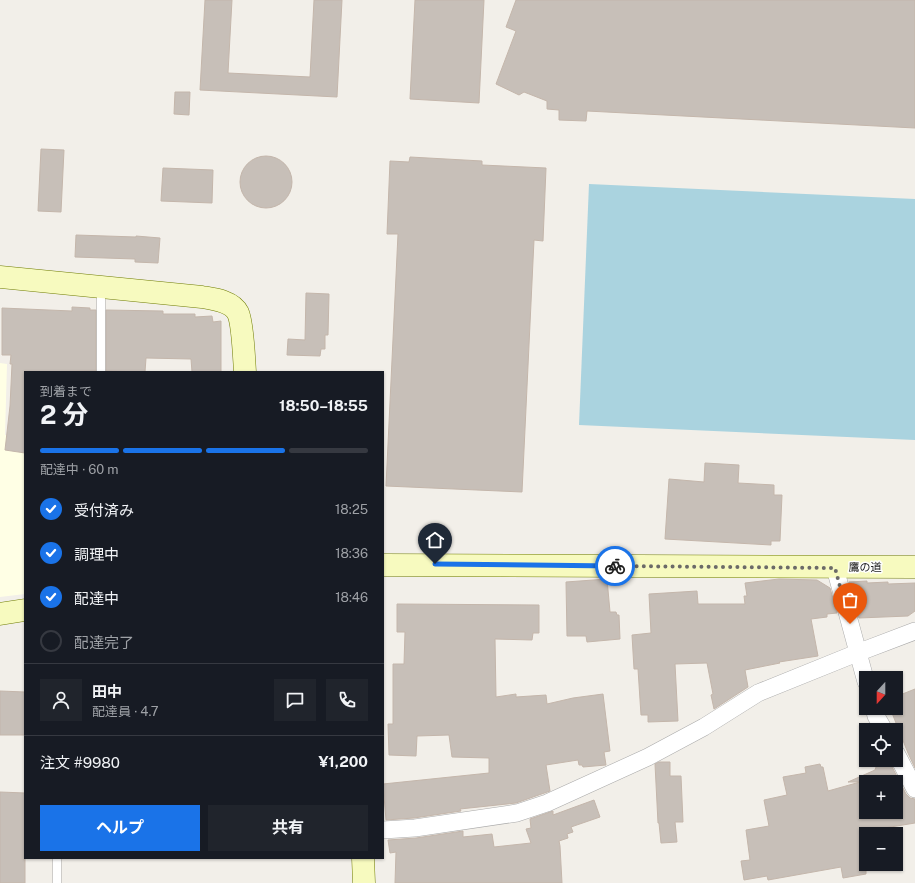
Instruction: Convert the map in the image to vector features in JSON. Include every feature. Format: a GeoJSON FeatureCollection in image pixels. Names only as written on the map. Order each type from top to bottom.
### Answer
{"type":"FeatureCollection","features":[{"type":"Feature","properties":{"kind":"street"},"geometry":{"type":"LineString","coordinates":[[0,277],[216,299],[226,302],[238,313],[241,324],[245,371]]}},
{"type":"Feature","properties":{"kind":"street","name":"鷹の道"},"geometry":{"type":"LineString","coordinates":[[384,564],[835,568],[915,567]]}},
{"type":"Feature","properties":{"kind":"street"},"geometry":{"type":"LineString","coordinates":[[835,568],[863,671]]}},
{"type":"Feature","properties":{"kind":"street"},"geometry":{"type":"LineString","coordinates":[[0,614],[24,610]]}},
{"type":"Feature","properties":{"kind":"street"},"geometry":{"type":"LineString","coordinates":[[384,830],[415,828],[517,813],[546,803],[648,757],[704,727],[758,693],[857,652],[915,631]]}},
{"type":"Feature","properties":{"kind":"street"},"geometry":{"type":"LineString","coordinates":[[903,766],[915,788]]}},
{"type":"Feature","properties":{"kind":"street"},"geometry":{"type":"LineString","coordinates":[[363,859],[364,883]]}},
{"type":"Feature","properties":{"kind":"lane"},"geometry":{"type":"LineString","coordinates":[[101,371],[102,288]]}},
{"type":"Feature","properties":{"kind":"lane"},"geometry":{"type":"LineString","coordinates":[[57,859],[57,883]]}},
{"type":"Feature","properties":{"kind":"shaded area"},"geometry":{"type":"Polygon","coordinates":[[[0,363],[7,364],[5,435],[24,437],[24,594],[0,597],[0,363]]]}},
{"type":"Feature","properties":{"kind":"water"},"geometry":{"type":"Polygon","coordinates":[[[589,184],[915,199],[915,440],[579,425],[589,184]]]}},
{"type":"Feature","properties":{"kind":"building"},"geometry":{"type":"Polygon","coordinates":[[[205,0],[232,0],[228,73],[310,77],[314,0],[342,0],[337,97],[200,90],[205,0]]]}},
{"type":"Feature","properties":{"kind":"building"},"geometry":{"type":"Polygon","coordinates":[[[415,0],[484,0],[479,103],[410,99],[415,0]]]}},
{"type":"Feature","properties":{"kind":"building"},"geometry":{"type":"Polygon","coordinates":[[[516,0],[915,0],[915,128],[587,111],[586,121],[559,120],[559,110],[547,109],[547,101],[524,92],[519,95],[496,84],[516,31],[506,27],[516,0]]]}},
{"type":"Feature","properties":{"kind":"building"},"geometry":{"type":"Polygon","coordinates":[[[175,92],[190,92],[189,115],[174,114],[175,92]]]}},
{"type":"Feature","properties":{"kind":"building"},"geometry":{"type":"Polygon","coordinates":[[[41,149],[64,150],[61,212],[38,211],[41,149]]]}},
{"type":"Feature","properties":{"kind":"building"},"geometry":{"type":"Polygon","coordinates":[[[266,156],[276,158],[284,164],[290,172],[292,182],[290,192],[284,200],[276,206],[266,208],[256,206],[248,200],[242,192],[240,182],[242,172],[248,164],[256,158],[266,156]]]}},
{"type":"Feature","properties":{"kind":"building"},"geometry":{"type":"Polygon","coordinates":[[[410,157],[482,161],[482,165],[546,168],[543,241],[534,240],[522,492],[386,486],[398,234],[387,234],[390,161],[409,162],[410,157]]]}},
{"type":"Feature","properties":{"kind":"building"},"geometry":{"type":"Polygon","coordinates":[[[163,168],[213,170],[212,203],[161,201],[163,168]]]}},
{"type":"Feature","properties":{"kind":"building"},"geometry":{"type":"Polygon","coordinates":[[[76,235],[160,238],[158,263],[135,262],[135,259],[75,257],[76,235]]]}},
{"type":"Feature","properties":{"kind":"building"},"geometry":{"type":"Polygon","coordinates":[[[306,293],[329,294],[328,335],[325,335],[325,349],[321,349],[320,356],[287,355],[288,339],[305,340],[306,293]]]}},
{"type":"Feature","properties":{"kind":"building"},"geometry":{"type":"Polygon","coordinates":[[[72,307],[90,308],[90,310],[96,310],[96,371],[24,371],[24,453],[5,450],[10,406],[12,364],[10,364],[11,355],[2,355],[2,308],[72,311],[72,307]]]}},
{"type":"Feature","properties":{"kind":"building"},"geometry":{"type":"Polygon","coordinates":[[[106,310],[163,311],[163,314],[195,314],[195,317],[212,316],[213,322],[221,321],[221,371],[192,371],[191,359],[146,358],[145,371],[106,371],[106,310]]]}},
{"type":"Feature","properties":{"kind":"building"},"geometry":{"type":"Polygon","coordinates":[[[705,463],[739,465],[738,483],[774,485],[774,495],[782,495],[780,541],[771,541],[771,545],[665,539],[669,479],[704,482],[705,463]]]}},
{"type":"Feature","properties":{"kind":"building"},"geometry":{"type":"Polygon","coordinates":[[[607,579],[610,612],[616,612],[617,615],[619,615],[620,639],[587,642],[586,636],[567,636],[566,582],[607,579]]]}},
{"type":"Feature","properties":{"kind":"building"},"geometry":{"type":"Polygon","coordinates":[[[779,579],[817,580],[830,588],[837,613],[827,614],[827,617],[811,619],[818,656],[779,662],[780,663],[745,670],[748,687],[714,709],[711,695],[713,694],[707,663],[675,664],[678,721],[648,722],[648,715],[641,715],[638,669],[634,669],[632,635],[651,633],[649,594],[697,591],[698,604],[745,604],[744,596],[747,596],[745,583],[779,579]]]}},
{"type":"Feature","properties":{"kind":"building"},"geometry":{"type":"Polygon","coordinates":[[[867,581],[867,583],[888,582],[888,584],[915,583],[915,611],[908,616],[859,618],[849,582],[867,581]]]}},
{"type":"Feature","properties":{"kind":"building"},"geometry":{"type":"Polygon","coordinates":[[[397,604],[539,605],[539,633],[533,633],[532,640],[495,639],[496,697],[516,694],[516,697],[546,695],[547,704],[573,698],[603,694],[610,751],[604,752],[606,765],[583,767],[582,765],[579,765],[578,760],[546,765],[550,791],[516,803],[460,809],[461,811],[414,818],[386,820],[384,784],[489,773],[489,758],[452,757],[449,735],[417,736],[416,756],[389,755],[388,724],[393,724],[393,664],[404,664],[405,632],[397,632],[397,604]]]}},
{"type":"Feature","properties":{"kind":"building"},"geometry":{"type":"Polygon","coordinates":[[[915,689],[915,768],[903,740],[903,723],[896,723],[893,715],[903,715],[903,694],[915,689]]]}},
{"type":"Feature","properties":{"kind":"building"},"geometry":{"type":"Polygon","coordinates":[[[0,691],[24,692],[24,735],[0,735],[0,691]]]}},
{"type":"Feature","properties":{"kind":"building"},"geometry":{"type":"Polygon","coordinates":[[[659,762],[670,762],[670,776],[681,776],[683,822],[675,822],[677,842],[661,843],[658,823],[655,764],[659,762]]]}},
{"type":"Feature","properties":{"kind":"building"},"geometry":{"type":"Polygon","coordinates":[[[820,764],[821,767],[823,767],[828,791],[859,782],[859,819],[903,819],[903,788],[910,798],[915,799],[915,823],[890,827],[859,827],[859,871],[866,871],[866,874],[843,878],[841,867],[768,880],[767,876],[744,880],[741,861],[750,860],[746,830],[769,826],[764,800],[787,795],[783,777],[806,773],[805,767],[820,764]]]}},
{"type":"Feature","properties":{"kind":"building"},"geometry":{"type":"Polygon","coordinates":[[[876,767],[892,767],[896,775],[864,775],[875,770],[876,767]]]}},
{"type":"Feature","properties":{"kind":"building"},"geometry":{"type":"Polygon","coordinates":[[[859,777],[859,782],[848,782],[859,777]]]}},
{"type":"Feature","properties":{"kind":"building"},"geometry":{"type":"Polygon","coordinates":[[[0,792],[24,793],[25,883],[0,883],[0,792]]]}},
{"type":"Feature","properties":{"kind":"building"},"geometry":{"type":"Polygon","coordinates":[[[594,800],[600,817],[571,827],[573,832],[567,834],[568,838],[559,841],[562,883],[395,883],[396,852],[390,853],[388,840],[416,838],[463,831],[463,837],[492,834],[494,847],[531,843],[526,829],[531,828],[530,819],[553,811],[553,815],[594,800]]]}},
{"type":"Feature","properties":{"kind":"way so far"},"geometry":{"type":"LineString","coordinates":[[615,566],[835,568],[850,624]]}},
{"type":"Feature","properties":{"kind":"route"},"geometry":{"type":"LineString","coordinates":[[435,564],[615,566]]}}]}
